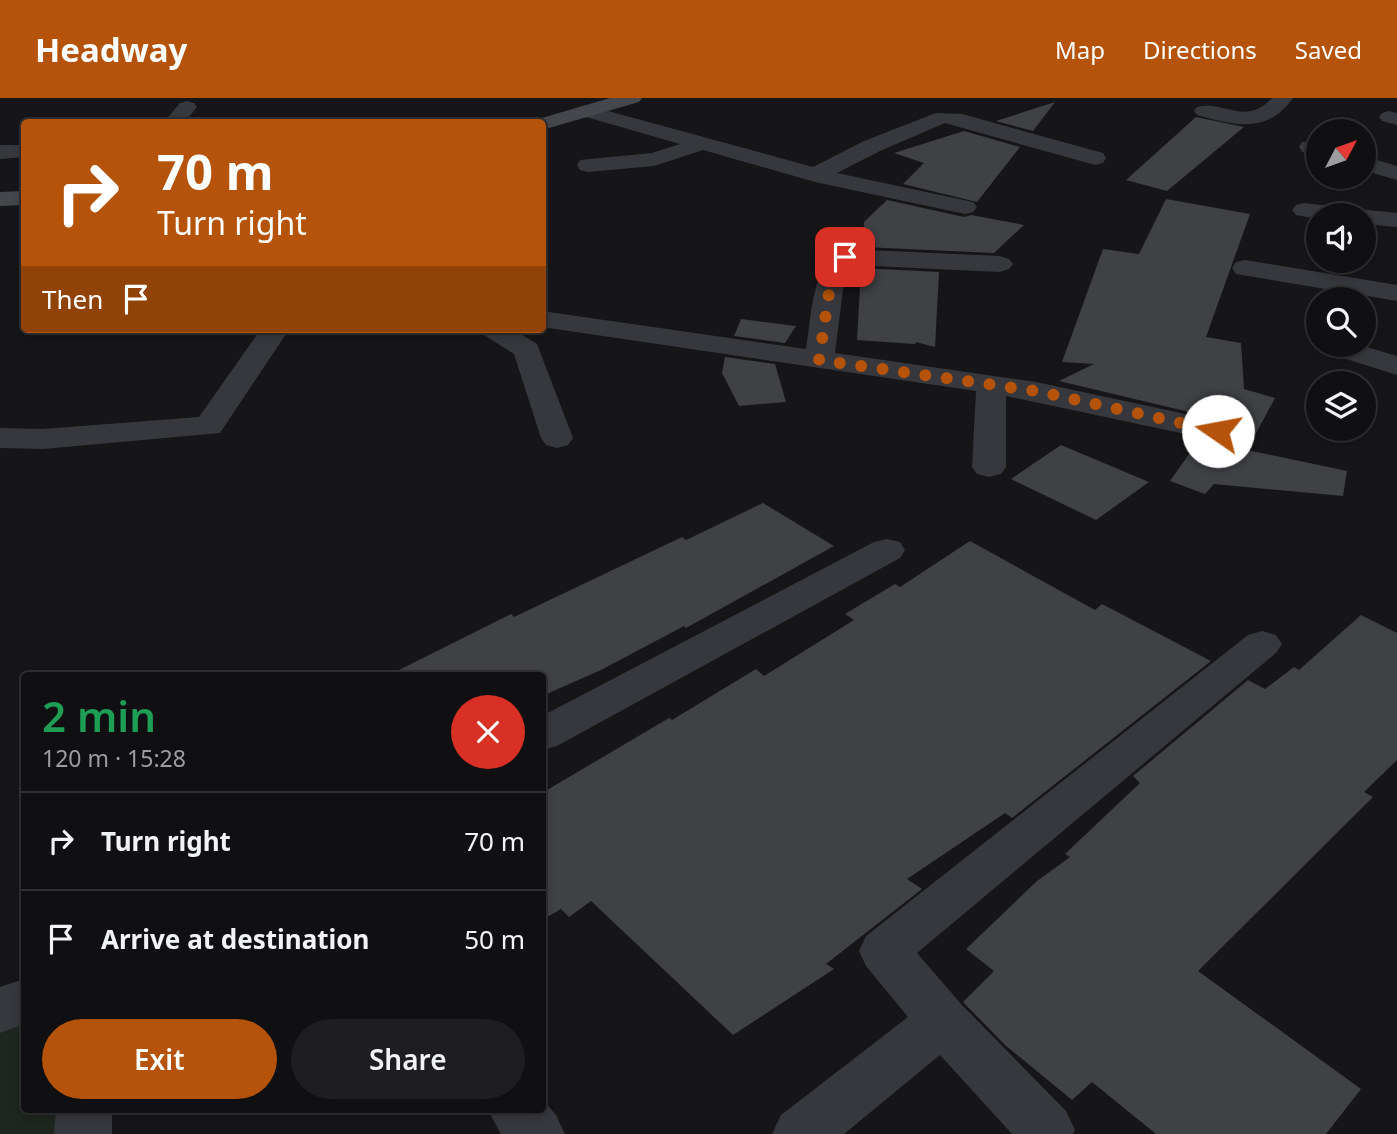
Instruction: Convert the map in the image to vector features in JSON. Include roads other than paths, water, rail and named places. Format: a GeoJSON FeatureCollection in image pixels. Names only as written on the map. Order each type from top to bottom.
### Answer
{"type":"FeatureCollection","features":[{"type":"Feature","properties":{"kind":"street"},"geometry":{"type":"LineString","coordinates":[[546,123],[632,98]]}},
{"type":"Feature","properties":{"kind":"street"},"geometry":{"type":"LineString","coordinates":[[1204,111],[1246,120],[1273,108],[1283,98]]}},
{"type":"Feature","properties":{"kind":"street"},"geometry":{"type":"LineString","coordinates":[[586,111],[815,175],[965,208]]}},
{"type":"Feature","properties":{"kind":"street"},"geometry":{"type":"LineString","coordinates":[[815,175],[872,146],[943,117],[955,118],[1095,158]]}},
{"type":"Feature","properties":{"kind":"street"},"geometry":{"type":"LineString","coordinates":[[588,165],[654,159],[701,144]]}},
{"type":"Feature","properties":{"kind":"street"},"geometry":{"type":"LineString","coordinates":[[0,152],[21,151]]}},
{"type":"Feature","properties":{"kind":"street"},"geometry":{"type":"LineString","coordinates":[[1376,167],[1397,173]]}},
{"type":"Feature","properties":{"kind":"street"},"geometry":{"type":"LineString","coordinates":[[0,199],[21,198]]}},
{"type":"Feature","properties":{"kind":"street"},"geometry":{"type":"LineString","coordinates":[[1376,218],[1397,220]]}},
{"type":"Feature","properties":{"kind":"street"},"geometry":{"type":"LineString","coordinates":[[819,360],[832,273],[845,257],[1000,264]]}},
{"type":"Feature","properties":{"kind":"street"},"geometry":{"type":"LineString","coordinates":[[1245,268],[1397,293]]}},
{"type":"Feature","properties":{"kind":"street"},"geometry":{"type":"LineString","coordinates":[[546,320],[1036,391],[1218,431]]}},
{"type":"Feature","properties":{"kind":"street"},"geometry":{"type":"LineString","coordinates":[[0,438],[43,439],[209,426],[273,333]]}},
{"type":"Feature","properties":{"kind":"street"},"geometry":{"type":"LineString","coordinates":[[500,333],[527,350],[556,438]]}},
{"type":"Feature","properties":{"kind":"street"},"geometry":{"type":"LineString","coordinates":[[1370,357],[1397,366]]}},
{"type":"Feature","properties":{"kind":"street"},"geometry":{"type":"LineString","coordinates":[[989,467],[991,385]]}},
{"type":"Feature","properties":{"kind":"street"},"geometry":{"type":"LineString","coordinates":[[546,733],[887,550]]}},
{"type":"Feature","properties":{"kind":"street"},"geometry":{"type":"LineString","coordinates":[[1046,1130],[943,1020],[884,951],[1262,644]]}},
{"type":"Feature","properties":{"kind":"street"},"geometry":{"type":"LineString","coordinates":[[0,1010],[21,1002]]}},
{"type":"Feature","properties":{"kind":"street"},"geometry":{"type":"LineString","coordinates":[[801,1134],[943,1020]]}},
{"type":"Feature","properties":{"kind":"street"},"geometry":{"type":"LineString","coordinates":[[83,1134],[84,1113]]}},
{"type":"Feature","properties":{"kind":"street"},"geometry":{"type":"LineString","coordinates":[[518,1113],[536,1134]]}}]}
